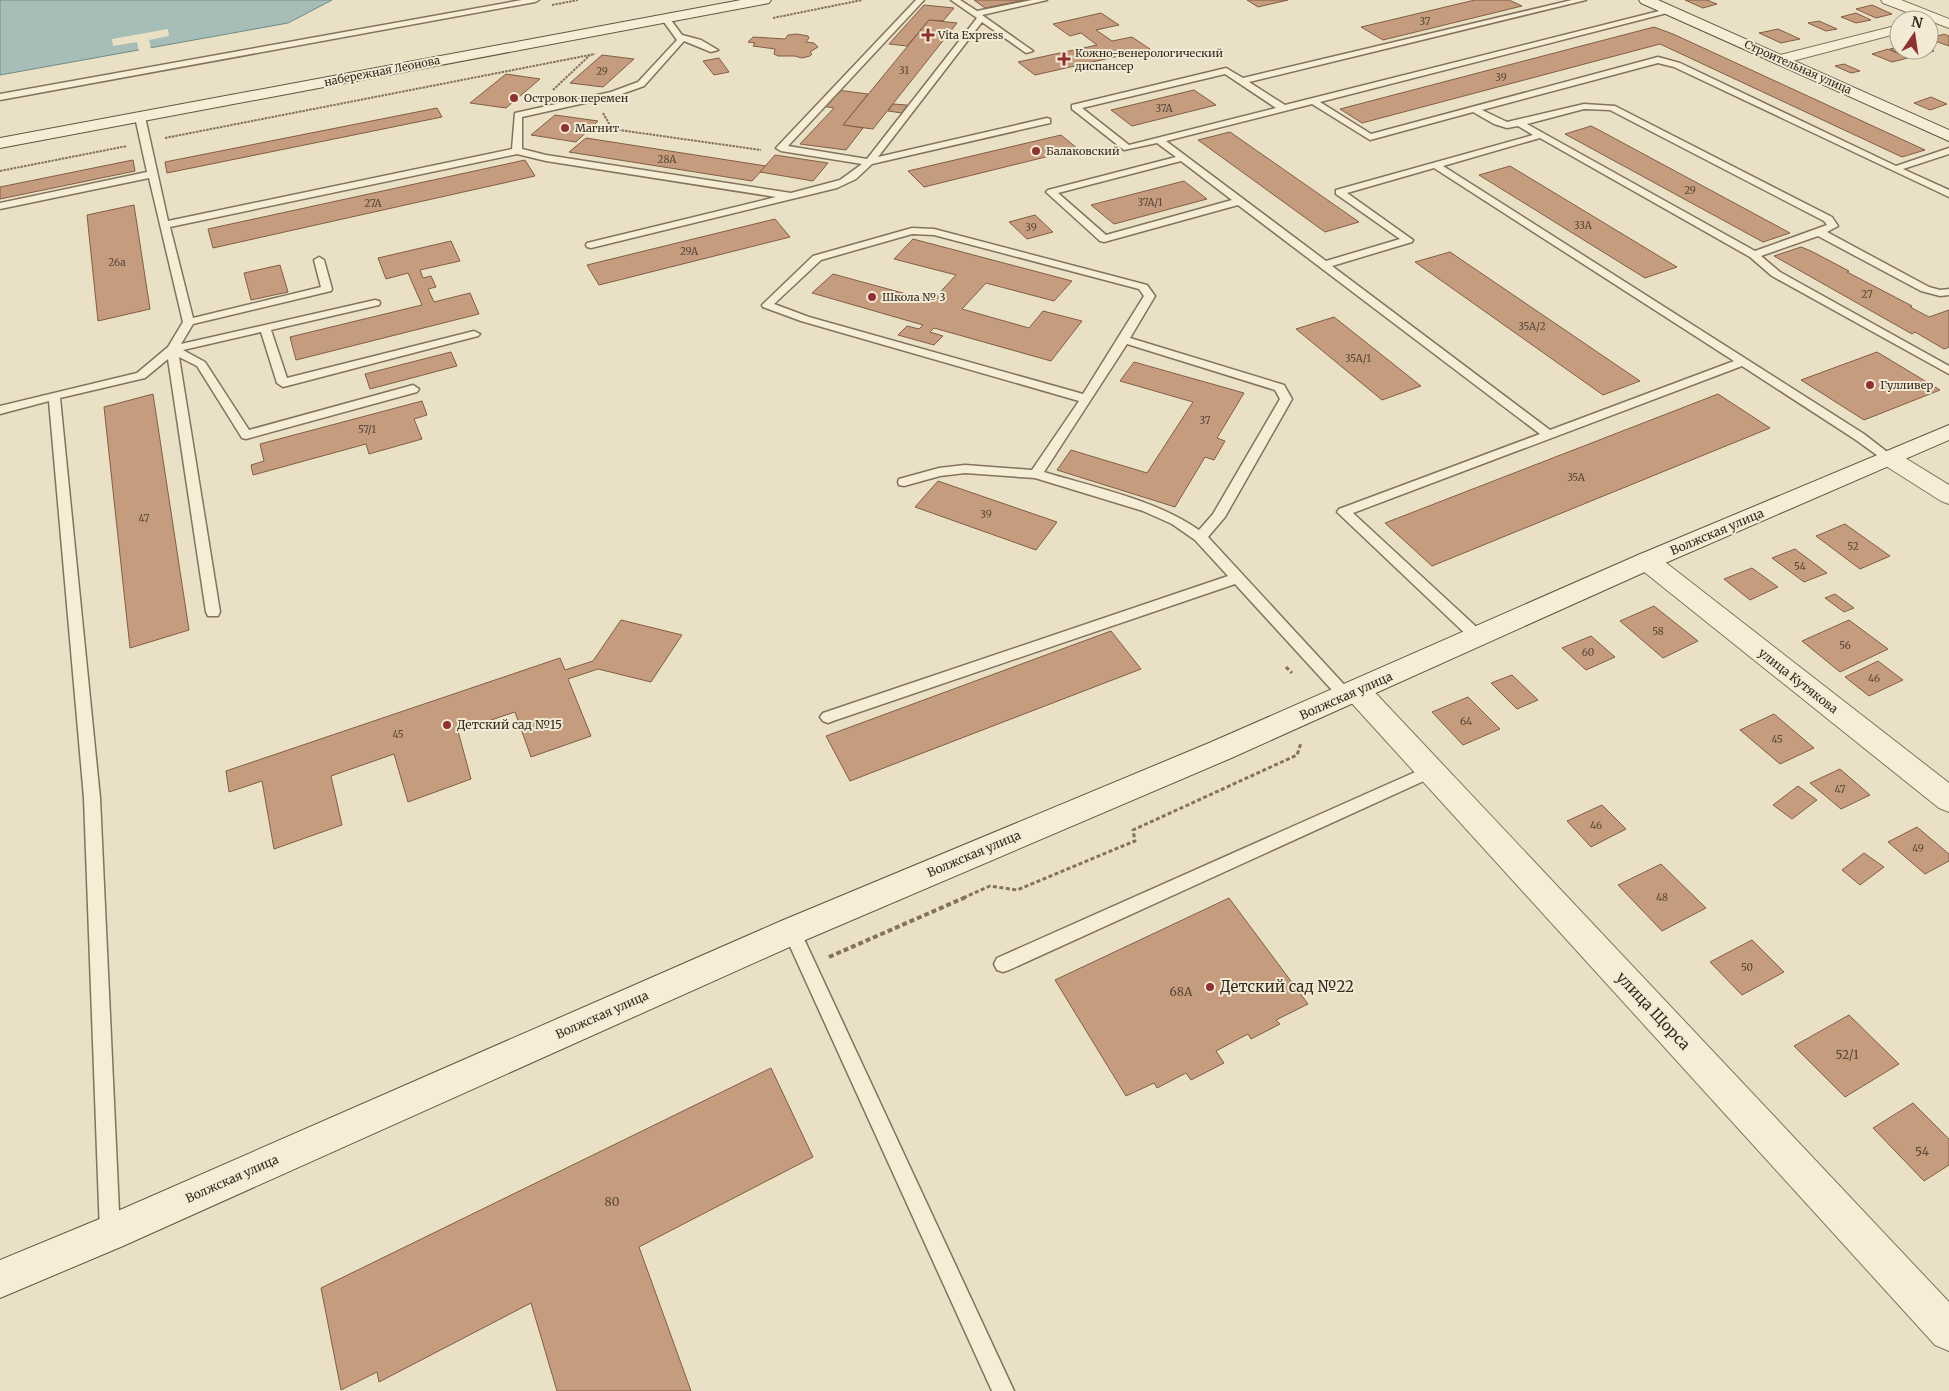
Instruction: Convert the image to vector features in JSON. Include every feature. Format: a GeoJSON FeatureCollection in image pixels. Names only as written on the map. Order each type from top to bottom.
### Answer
{"type":"FeatureCollection","features":[{"type":"Feature","properties":{"kind":"street","name":"набережная Леонова"},"geometry":{"type":"LineString","coordinates":[[0,144],[764,0]]}},
{"type":"Feature","properties":{"kind":"street","name":"Строительная улица"},"geometry":{"type":"LineString","coordinates":[[1646,0],[1949,136]]}},
{"type":"Feature","properties":{"kind":"street"},"geometry":{"type":"LineString","coordinates":[[1888,0],[1941,20]]}},
{"type":"Feature","properties":{"kind":"street"},"geometry":{"type":"LineString","coordinates":[[1780,60],[1889,32]]}},
{"type":"Feature","properties":{"kind":"street","name":"Волжская улица"},"geometry":{"type":"LineString","coordinates":[[0,1279],[110,1233],[792,931],[1352,694],[1647,561],[1949,432]]}},
{"type":"Feature","properties":{"kind":"street"},"geometry":{"type":"LineString","coordinates":[[1889,458],[1949,496]]}},
{"type":"Feature","properties":{"kind":"street","name":"улица Кутякова"},"geometry":{"type":"LineString","coordinates":[[1647,561],[1949,800]]}},
{"type":"Feature","properties":{"kind":"street","name":"улица Щорса"},"geometry":{"type":"LineString","coordinates":[[1352,694],[1430,771],[1949,1332]]}},
{"type":"Feature","properties":{"kind":"lane"},"geometry":{"type":"LineString","coordinates":[[0,97],[535,0]]}},
{"type":"Feature","properties":{"kind":"lane"},"geometry":{"type":"LineString","coordinates":[[781,148],[920,0]]}},
{"type":"Feature","properties":{"kind":"lane"},"geometry":{"type":"LineString","coordinates":[[955,0],[1029,51]]}},
{"type":"Feature","properties":{"kind":"lane"},"geometry":{"type":"LineString","coordinates":[[591,245],[847,182],[859,174],[869,162],[978,16],[1043,0]]}},
{"type":"Feature","properties":{"kind":"lane"},"geometry":{"type":"LineString","coordinates":[[1242,81],[1582,0]]}},
{"type":"Feature","properties":{"kind":"lane"},"geometry":{"type":"LineString","coordinates":[[1283,108],[1226,71],[1075,107],[1127,148],[1668,10]]}},
{"type":"Feature","properties":{"kind":"lane"},"geometry":{"type":"LineString","coordinates":[[517,151],[518,115],[613,94],[641,84],[681,40],[665,18]]}},
{"type":"Feature","properties":{"kind":"lane"},"geometry":{"type":"LineString","coordinates":[[679,37],[698,42],[714,50]]}},
{"type":"Feature","properties":{"kind":"lane"},"geometry":{"type":"LineString","coordinates":[[1313,101],[1370,137],[1658,60],[1677,65],[1949,194]]}},
{"type":"Feature","properties":{"kind":"lane"},"geometry":{"type":"LineString","coordinates":[[0,105],[192,70],[189,63]]}},
{"type":"Feature","properties":{"kind":"lane"},"geometry":{"type":"LineString","coordinates":[[1474,109],[1501,124],[1520,123],[1578,106],[1600,105],[1612,108],[1785,196],[1832,223],[1833,226],[1830,228],[1754,255]]}},
{"type":"Feature","properties":{"kind":"lane"},"geometry":{"type":"LineString","coordinates":[[140,117],[164,225],[189,322]]}},
{"type":"Feature","properties":{"kind":"lane"},"geometry":{"type":"LineString","coordinates":[[781,148],[869,162],[1047,121]]}},
{"type":"Feature","properties":{"kind":"lane"},"geometry":{"type":"LineString","coordinates":[[1520,123],[1754,255],[1776,274],[1949,372]]}},
{"type":"Feature","properties":{"kind":"lane"},"geometry":{"type":"LineString","coordinates":[[1324,265],[1408,240],[1339,192],[1542,135]]}},
{"type":"Feature","properties":{"kind":"lane"},"geometry":{"type":"LineString","coordinates":[[1159,140],[1549,435]]}},
{"type":"Feature","properties":{"kind":"lane"},"geometry":{"type":"LineString","coordinates":[[1895,169],[1949,150]]}},
{"type":"Feature","properties":{"kind":"lane"},"geometry":{"type":"LineString","coordinates":[[164,225],[517,151],[556,159],[791,196]]}},
{"type":"Feature","properties":{"kind":"lane"},"geometry":{"type":"LineString","coordinates":[[1183,158],[1051,192],[1104,239],[1240,201]]}},
{"type":"Feature","properties":{"kind":"lane"},"geometry":{"type":"LineString","coordinates":[[1435,165],[1860,437],[1889,458]]}},
{"type":"Feature","properties":{"kind":"lane"},"geometry":{"type":"LineString","coordinates":[[0,206],[153,174]]}},
{"type":"Feature","properties":{"kind":"lane"},"geometry":{"type":"LineString","coordinates":[[1036,474],[1086,399],[1125,340],[1150,296],[1143,287],[934,232],[912,230],[817,258],[767,305],[805,319],[1086,399]]}},
{"type":"Feature","properties":{"kind":"lane"},"geometry":{"type":"LineString","coordinates":[[1819,232],[1926,289],[1940,293],[1949,292]]}},
{"type":"Feature","properties":{"kind":"lane"},"geometry":{"type":"LineString","coordinates":[[0,410],[141,376],[172,349],[189,322],[327,289],[319,260]]}},
{"type":"Feature","properties":{"kind":"lane"},"geometry":{"type":"LineString","coordinates":[[172,349],[375,303]]}},
{"type":"Feature","properties":{"kind":"lane"},"geometry":{"type":"LineString","coordinates":[[265,328],[283,383],[474,334]]}},
{"type":"Feature","properties":{"kind":"lane"},"geometry":{"type":"LineString","coordinates":[[1125,340],[1280,388],[1286,399],[1218,517],[1200,538]]}},
{"type":"Feature","properties":{"kind":"lane"},"geometry":{"type":"LineString","coordinates":[[172,349],[201,364],[246,435],[413,389]]}},
{"type":"Feature","properties":{"kind":"lane"},"geometry":{"type":"LineString","coordinates":[[172,349],[213,612]]}},
{"type":"Feature","properties":{"kind":"lane"},"geometry":{"type":"LineString","coordinates":[[1478,637],[1344,512],[1743,362]]}},
{"type":"Feature","properties":{"kind":"lane"},"geometry":{"type":"LineString","coordinates":[[54,396],[92,798],[110,1233]]}},
{"type":"Feature","properties":{"kind":"lane"},"geometry":{"type":"LineString","coordinates":[[904,482],[939,472],[965,469],[1036,474],[1148,508],[1177,521],[1200,538],[1352,694]]}},
{"type":"Feature","properties":{"kind":"lane"},"geometry":{"type":"LineString","coordinates":[[828,718],[1237,578]]}},
{"type":"Feature","properties":{"kind":"lane"},"geometry":{"type":"LineString","coordinates":[[1003,964],[1430,771]]}},
{"type":"Feature","properties":{"kind":"lane"},"geometry":{"type":"LineString","coordinates":[[792,931],[1003,1391]]}},
{"type":"Feature","properties":{"kind":"path"},"geometry":{"type":"LineString","coordinates":[[0,171],[599,53]]}},
{"type":"Feature","properties":{"kind":"path"},"geometry":{"type":"LineString","coordinates":[[550,108],[554,87],[590,55]]}},
{"type":"Feature","properties":{"kind":"path"},"geometry":{"type":"LineString","coordinates":[[595,98],[612,129],[764,151],[781,148]]}},
{"type":"Feature","properties":{"kind":"path"},"geometry":{"type":"LineString","coordinates":[[808,966],[990,886],[1017,890],[1135,841],[1133,830],[1297,755],[1303,738]]}},
{"type":"Feature","properties":{"kind":"water"},"geometry":{"type":"Polygon","coordinates":[[[0,0],[332,0],[288,23],[0,75],[0,0]]]}},
{"type":"Feature","properties":{"kind":"pier"},"geometry":{"type":"Polygon","coordinates":[[[168,29],[169,36],[149,40],[151,50],[139,52],[137,42],[113,46],[112,39],[168,29]]]}},
{"type":"Feature","properties":{"kind":"building"},"geometry":{"type":"Polygon","coordinates":[[[974,0],[1025,0],[985,8],[974,0]]]}},
{"type":"Feature","properties":{"kind":"building"},"geometry":{"type":"Polygon","coordinates":[[[1247,0],[1288,0],[1258,7],[1247,0]]]}},
{"type":"Feature","properties":{"kind":"building"},"geometry":{"type":"Polygon","coordinates":[[[1475,0],[1509,0],[1522,6],[1383,40],[1361,27],[1475,0]]]}},
{"type":"Feature","properties":{"kind":"building"},"geometry":{"type":"Polygon","coordinates":[[[1685,0],[1707,0],[1717,4],[1703,8],[1685,0]]]}},
{"type":"Feature","properties":{"kind":"building"},"geometry":{"type":"Polygon","coordinates":[[[924,5],[954,8],[943,21],[929,20],[907,46],[889,44],[924,5]]]}},
{"type":"Feature","properties":{"kind":"building"},"geometry":{"type":"Polygon","coordinates":[[[1872,5],[1889,13],[1889,15],[1876,18],[1856,9],[1872,5]]]}},
{"type":"Feature","properties":{"kind":"building"},"geometry":{"type":"Polygon","coordinates":[[[1101,13],[1119,25],[1096,30],[1112,41],[1132,37],[1150,49],[1035,75],[1018,62],[1097,45],[1081,33],[1070,36],[1053,24],[1101,13]]]}},
{"type":"Feature","properties":{"kind":"building"},"geometry":{"type":"Polygon","coordinates":[[[1856,13],[1871,20],[1856,23],[1841,17],[1856,13]]]}},
{"type":"Feature","properties":{"kind":"building"},"geometry":{"type":"Polygon","coordinates":[[[929,20],[957,23],[873,129],[843,125],[929,20]]]}},
{"type":"Feature","properties":{"kind":"building"},"geometry":{"type":"Polygon","coordinates":[[[1819,21],[1837,29],[1826,31],[1808,23],[1819,21]]]}},
{"type":"Feature","properties":{"kind":"building"},"geometry":{"type":"Polygon","coordinates":[[[1654,27],[1925,150],[1902,157],[1660,44],[1362,123],[1340,109],[1654,27]]]}},
{"type":"Feature","properties":{"kind":"building"},"geometry":{"type":"Polygon","coordinates":[[[1778,29],[1800,39],[1781,43],[1759,33],[1778,29]]]}},
{"type":"Feature","properties":{"kind":"building"},"geometry":{"type":"Polygon","coordinates":[[[1944,34],[1949,36],[1949,46],[1939,42],[1939,36],[1944,34]]]}},
{"type":"Feature","properties":{"kind":"building"},"geometry":{"type":"Polygon","coordinates":[[[788,35],[808,36],[809,38],[806,42],[814,43],[818,47],[810,52],[812,54],[810,56],[802,58],[778,56],[774,54],[775,49],[753,46],[755,43],[748,42],[753,37],[785,39],[788,35]]]}},
{"type":"Feature","properties":{"kind":"building"},"geometry":{"type":"Polygon","coordinates":[[[1888,49],[1889,60],[1900,60],[1892,62],[1872,54],[1888,49]]]}},
{"type":"Feature","properties":{"kind":"building"},"geometry":{"type":"Polygon","coordinates":[[[602,55],[634,59],[603,87],[570,83],[602,55]]]}},
{"type":"Feature","properties":{"kind":"building"},"geometry":{"type":"Polygon","coordinates":[[[719,58],[729,72],[714,75],[703,61],[719,58]]]}},
{"type":"Feature","properties":{"kind":"building"},"geometry":{"type":"Polygon","coordinates":[[[1844,64],[1860,71],[1851,73],[1835,66],[1844,64]]]}},
{"type":"Feature","properties":{"kind":"building"},"geometry":{"type":"Polygon","coordinates":[[[506,74],[540,79],[506,108],[470,103],[506,74]]]}},
{"type":"Feature","properties":{"kind":"building"},"geometry":{"type":"Polygon","coordinates":[[[837,90],[868,94],[843,125],[863,128],[846,150],[800,144],[834,108],[822,106],[837,90]]]}},
{"type":"Feature","properties":{"kind":"building"},"geometry":{"type":"Polygon","coordinates":[[[1194,90],[1216,105],[1132,126],[1111,110],[1194,90]]]}},
{"type":"Feature","properties":{"kind":"building"},"geometry":{"type":"Polygon","coordinates":[[[1931,97],[1947,104],[1930,110],[1914,103],[1931,97]]]}},
{"type":"Feature","properties":{"kind":"building"},"geometry":{"type":"Polygon","coordinates":[[[893,104],[907,105],[902,113],[888,111],[893,104]]]}},
{"type":"Feature","properties":{"kind":"building"},"geometry":{"type":"Polygon","coordinates":[[[437,108],[442,117],[167,173],[165,162],[437,108]]]}},
{"type":"Feature","properties":{"kind":"building","name":"Магнит"},"geometry":{"type":"Polygon","coordinates":[[[555,115],[598,121],[576,142],[531,135],[555,115]]]}},
{"type":"Feature","properties":{"kind":"building"},"geometry":{"type":"Polygon","coordinates":[[[1591,126],[1790,233],[1763,242],[1565,134],[1591,126]]]}},
{"type":"Feature","properties":{"kind":"building"},"geometry":{"type":"Polygon","coordinates":[[[1230,132],[1359,222],[1325,232],[1198,140],[1230,132]]]}},
{"type":"Feature","properties":{"kind":"building"},"geometry":{"type":"Polygon","coordinates":[[[1061,135],[1078,149],[924,187],[908,171],[1061,135]]]}},
{"type":"Feature","properties":{"kind":"building"},"geometry":{"type":"Polygon","coordinates":[[[586,138],[766,166],[752,181],[569,152],[586,138]]]}},
{"type":"Feature","properties":{"kind":"building"},"geometry":{"type":"Polygon","coordinates":[[[775,155],[828,163],[813,181],[760,172],[775,155]]]}},
{"type":"Feature","properties":{"kind":"building"},"geometry":{"type":"Polygon","coordinates":[[[133,160],[135,171],[0,199],[0,187],[133,160]]]}},
{"type":"Feature","properties":{"kind":"building"},"geometry":{"type":"Polygon","coordinates":[[[525,160],[535,176],[213,248],[208,229],[525,160]]]}},
{"type":"Feature","properties":{"kind":"building"},"geometry":{"type":"Polygon","coordinates":[[[1510,166],[1677,267],[1645,278],[1479,175],[1510,166]]]}},
{"type":"Feature","properties":{"kind":"building"},"geometry":{"type":"Polygon","coordinates":[[[1184,181],[1207,199],[1114,224],[1091,205],[1184,181]]]}},
{"type":"Feature","properties":{"kind":"building"},"geometry":{"type":"Polygon","coordinates":[[[134,205],[150,309],[98,321],[87,215],[134,205]]]}},
{"type":"Feature","properties":{"kind":"building"},"geometry":{"type":"Polygon","coordinates":[[[1035,215],[1053,232],[1027,239],[1009,222],[1035,215]]]}},
{"type":"Feature","properties":{"kind":"building"},"geometry":{"type":"Polygon","coordinates":[[[775,219],[790,237],[599,285],[587,265],[775,219]]]}},
{"type":"Feature","properties":{"kind":"building","name":"Школа № 3"},"geometry":{"type":"Polygon","coordinates":[[[913,239],[1072,281],[1054,301],[986,283],[962,309],[1029,328],[1043,311],[1082,321],[1051,361],[934,328],[930,332],[943,336],[934,345],[898,335],[907,326],[919,329],[923,325],[812,293],[833,274],[932,301],[956,275],[894,259],[913,239]]]}},
{"type":"Feature","properties":{"kind":"building"},"geometry":{"type":"Polygon","coordinates":[[[451,241],[460,261],[420,270],[423,278],[431,276],[436,287],[428,289],[434,302],[470,293],[479,314],[296,360],[290,337],[422,305],[408,273],[386,279],[378,258],[451,241]]]}},
{"type":"Feature","properties":{"kind":"building"},"geometry":{"type":"Polygon","coordinates":[[[1801,247],[1849,271],[1847,272],[1929,317],[1949,310],[1949,347],[1944,349],[1915,332],[1912,334],[1774,256],[1801,247]]]}},
{"type":"Feature","properties":{"kind":"building"},"geometry":{"type":"Polygon","coordinates":[[[1450,252],[1640,381],[1603,395],[1415,262],[1450,252]]]}},
{"type":"Feature","properties":{"kind":"building"},"geometry":{"type":"Polygon","coordinates":[[[280,265],[288,292],[251,300],[244,273],[280,265]]]}},
{"type":"Feature","properties":{"kind":"building"},"geometry":{"type":"Polygon","coordinates":[[[1334,317],[1421,386],[1382,400],[1296,329],[1334,317]]]}},
{"type":"Feature","properties":{"kind":"building"},"geometry":{"type":"Polygon","coordinates":[[[451,352],[457,366],[370,389],[365,374],[451,352]]]}},
{"type":"Feature","properties":{"kind":"building","name":"Гулливер"},"geometry":{"type":"Polygon","coordinates":[[[1877,352],[1940,390],[1864,420],[1801,380],[1877,352]]]}},
{"type":"Feature","properties":{"kind":"building"},"geometry":{"type":"Polygon","coordinates":[[[1134,362],[1244,393],[1217,438],[1225,441],[1214,460],[1205,457],[1175,507],[1057,470],[1071,450],[1147,473],[1193,402],[1120,381],[1134,362]]]}},
{"type":"Feature","properties":{"kind":"building"},"geometry":{"type":"Polygon","coordinates":[[[153,394],[189,630],[130,648],[104,407],[153,394]]]}},
{"type":"Feature","properties":{"kind":"building"},"geometry":{"type":"Polygon","coordinates":[[[1718,394],[1770,428],[1432,566],[1385,523],[1718,394]]]}},
{"type":"Feature","properties":{"kind":"building"},"geometry":{"type":"Polygon","coordinates":[[[422,401],[427,415],[414,419],[422,439],[369,454],[366,444],[253,475],[251,465],[264,461],[260,444],[422,401]]]}},
{"type":"Feature","properties":{"kind":"building"},"geometry":{"type":"Polygon","coordinates":[[[938,481],[1057,522],[1036,550],[915,507],[938,481]]]}},
{"type":"Feature","properties":{"kind":"building"},"geometry":{"type":"Polygon","coordinates":[[[1845,524],[1890,556],[1860,569],[1816,536],[1845,524]]]}},
{"type":"Feature","properties":{"kind":"building"},"geometry":{"type":"Polygon","coordinates":[[[1795,549],[1827,573],[1804,582],[1772,558],[1795,549]]]}},
{"type":"Feature","properties":{"kind":"building"},"geometry":{"type":"Polygon","coordinates":[[[1752,568],[1778,587],[1750,600],[1724,579],[1752,568]]]}},
{"type":"Feature","properties":{"kind":"building"},"geometry":{"type":"Polygon","coordinates":[[[1835,594],[1854,608],[1844,612],[1825,598],[1835,594]]]}},
{"type":"Feature","properties":{"kind":"building"},"geometry":{"type":"Polygon","coordinates":[[[1654,606],[1698,641],[1663,658],[1620,621],[1654,606]]]}},
{"type":"Feature","properties":{"kind":"building"},"geometry":{"type":"Polygon","coordinates":[[[621,620],[682,635],[651,682],[598,669],[568,679],[591,736],[531,757],[515,712],[458,731],[471,779],[408,802],[394,754],[331,776],[342,825],[274,849],[262,781],[229,792],[226,771],[560,658],[565,670],[593,661],[621,620]]]}},
{"type":"Feature","properties":{"kind":"building"},"geometry":{"type":"Polygon","coordinates":[[[1849,620],[1888,649],[1840,672],[1802,641],[1849,620]]]}},
{"type":"Feature","properties":{"kind":"building"},"geometry":{"type":"Polygon","coordinates":[[[1111,631],[1141,669],[850,781],[826,736],[1111,631]]]}},
{"type":"Feature","properties":{"kind":"building"},"geometry":{"type":"Polygon","coordinates":[[[1591,636],[1615,657],[1586,670],[1562,648],[1591,636]]]}},
{"type":"Feature","properties":{"kind":"building"},"geometry":{"type":"Polygon","coordinates":[[[1878,661],[1903,680],[1869,696],[1845,677],[1878,661]]]}},
{"type":"Feature","properties":{"kind":"building"},"geometry":{"type":"Polygon","coordinates":[[[1512,675],[1538,700],[1517,709],[1491,683],[1512,675]]]}},
{"type":"Feature","properties":{"kind":"building"},"geometry":{"type":"Polygon","coordinates":[[[1468,697],[1500,729],[1463,745],[1432,712],[1468,697]]]}},
{"type":"Feature","properties":{"kind":"building"},"geometry":{"type":"Polygon","coordinates":[[[1774,714],[1814,748],[1780,764],[1740,730],[1774,714]]]}},
{"type":"Feature","properties":{"kind":"building"},"geometry":{"type":"Polygon","coordinates":[[[1840,769],[1870,795],[1841,809],[1810,783],[1840,769]]]}},
{"type":"Feature","properties":{"kind":"building"},"geometry":{"type":"Polygon","coordinates":[[[1798,786],[1817,800],[1792,819],[1773,805],[1798,786]]]}},
{"type":"Feature","properties":{"kind":"building"},"geometry":{"type":"Polygon","coordinates":[[[1602,805],[1626,829],[1591,847],[1567,821],[1602,805]]]}},
{"type":"Feature","properties":{"kind":"building"},"geometry":{"type":"Polygon","coordinates":[[[1917,827],[1949,854],[1949,861],[1925,874],[1888,842],[1917,827]]]}},
{"type":"Feature","properties":{"kind":"building"},"geometry":{"type":"Polygon","coordinates":[[[1864,853],[1884,867],[1860,885],[1842,870],[1864,853]]]}},
{"type":"Feature","properties":{"kind":"building"},"geometry":{"type":"Polygon","coordinates":[[[1661,864],[1706,908],[1662,931],[1618,885],[1661,864]]]}},
{"type":"Feature","properties":{"kind":"building"},"geometry":{"type":"Polygon","coordinates":[[[1229,898],[1308,1004],[1276,1020],[1280,1024],[1251,1039],[1248,1034],[1216,1051],[1224,1063],[1191,1080],[1186,1073],[1157,1088],[1154,1083],[1126,1096],[1055,980],[1229,898]]]}},
{"type":"Feature","properties":{"kind":"building"},"geometry":{"type":"Polygon","coordinates":[[[1752,940],[1784,972],[1742,995],[1710,962],[1752,940]]]}},
{"type":"Feature","properties":{"kind":"building"},"geometry":{"type":"Polygon","coordinates":[[[1849,1015],[1899,1064],[1845,1097],[1794,1046],[1849,1015]]]}},
{"type":"Feature","properties":{"kind":"building"},"geometry":{"type":"Polygon","coordinates":[[[771,1068],[813,1157],[639,1247],[691,1391],[557,1391],[531,1303],[379,1382],[377,1372],[341,1390],[321,1288],[771,1068]]]}},
{"type":"Feature","properties":{"kind":"building"},"geometry":{"type":"Polygon","coordinates":[[[1913,1103],[1949,1139],[1949,1165],[1924,1181],[1873,1128],[1913,1103]]]}},
{"type":"Feature","properties":{"kind":"place","name":"Vita Express"},"geometry":{"type":"Point","coordinates":[928,35]}},
{"type":"Feature","properties":{"kind":"place","name":"Кожно-венерологический диспансер"},"geometry":{"type":"Point","coordinates":[1064,59]}},
{"type":"Feature","properties":{"kind":"place","name":"Островок перемен"},"geometry":{"type":"Point","coordinates":[514,98]}},
{"type":"Feature","properties":{"kind":"place","name":"Магнит"},"geometry":{"type":"Point","coordinates":[565,128]}},
{"type":"Feature","properties":{"kind":"place","name":"Балаковский"},"geometry":{"type":"Point","coordinates":[1036,151]}},
{"type":"Feature","properties":{"kind":"place","name":"Школа № 3"},"geometry":{"type":"Point","coordinates":[872,297]}},
{"type":"Feature","properties":{"kind":"place","name":"Гулливер"},"geometry":{"type":"Point","coordinates":[1870,385]}},
{"type":"Feature","properties":{"kind":"place","name":"Детский сад №15"},"geometry":{"type":"Point","coordinates":[447,725]}},
{"type":"Feature","properties":{"kind":"place","name":"Детский сад №22"},"geometry":{"type":"Point","coordinates":[1210,987]}}]}
